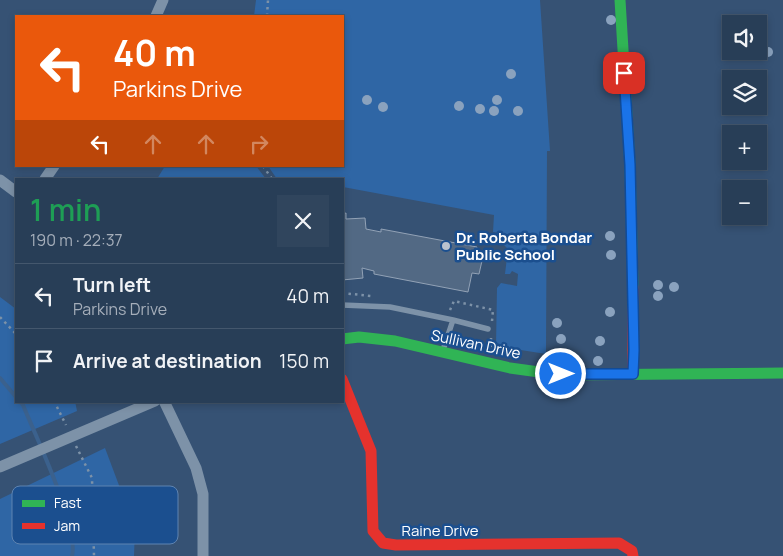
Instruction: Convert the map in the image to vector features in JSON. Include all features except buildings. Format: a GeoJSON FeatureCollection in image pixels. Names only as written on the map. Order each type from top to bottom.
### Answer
{"type":"FeatureCollection","features":[{"type":"Feature","properties":{"kind":"street"},"geometry":{"type":"LineString","coordinates":[[156,15],[163,0]]}},
{"type":"Feature","properties":{"kind":"street"},"geometry":{"type":"LineString","coordinates":[[620,0],[630,165],[633,374]]}},
{"type":"Feature","properties":{"kind":"street"},"geometry":{"type":"LineString","coordinates":[[46,178],[53,167]]}},
{"type":"Feature","properties":{"kind":"street"},"geometry":{"type":"LineString","coordinates":[[0,180],[15,191]]}},
{"type":"Feature","properties":{"kind":"street","name":"Sullivan Drive"},"geometry":{"type":"LineString","coordinates":[[344,339],[359,337],[395,341],[510,368],[561,374],[783,373]]}},
{"type":"Feature","properties":{"kind":"street","name":"Raine Drive"},"geometry":{"type":"LineString","coordinates":[[344,384],[371,451],[373,531],[383,543],[396,545],[620,543],[632,551],[633,556]]}},
{"type":"Feature","properties":{"kind":"street"},"geometry":{"type":"LineString","coordinates":[[0,467],[150,403]]}},
{"type":"Feature","properties":{"kind":"street"},"geometry":{"type":"LineString","coordinates":[[165,403],[196,468],[203,494],[203,556]]}},
{"type":"Feature","properties":{"kind":"lane"},"geometry":{"type":"LineString","coordinates":[[344,305],[390,307],[488,329]]}},
{"type":"Feature","properties":{"kind":"lane"},"geometry":{"type":"LineString","coordinates":[[442,352],[453,320]]}},
{"type":"Feature","properties":{"kind":"path"},"geometry":{"type":"LineString","coordinates":[[267,15],[268,0]]}},
{"type":"Feature","properties":{"kind":"path"},"geometry":{"type":"LineString","coordinates":[[264,167],[271,178]]}},
{"type":"Feature","properties":{"kind":"path"},"geometry":{"type":"LineString","coordinates":[[0,317],[15,333]]}},
{"type":"Feature","properties":{"kind":"path"},"geometry":{"type":"LineString","coordinates":[[55,403],[92,478],[92,486]]}},
{"type":"Feature","properties":{"kind":"shaded area"},"geometry":{"type":"Polygon","coordinates":[[[256,0],[540,0],[550,151],[547,151],[546,354],[496,346],[497,288],[501,283],[517,286],[518,274],[512,271],[510,274],[505,274],[508,249],[504,245],[506,234],[493,232],[494,215],[344,187],[344,178],[276,178],[269,167],[344,167],[344,15],[254,15],[256,0]]]}},
{"type":"Feature","properties":{"kind":"shaded area"},"geometry":{"type":"Polygon","coordinates":[[[164,167],[257,167],[265,178],[158,178],[164,167]]]}},
{"type":"Feature","properties":{"kind":"shaded area"},"geometry":{"type":"Polygon","coordinates":[[[0,297],[15,308],[15,403],[75,403],[77,411],[0,444],[0,297]]]}},
{"type":"Feature","properties":{"kind":"shaded area"},"geometry":{"type":"Polygon","coordinates":[[[105,448],[119,486],[27,486],[105,448]]]}},
{"type":"Feature","properties":{"kind":"shaded area"},"geometry":{"type":"Polygon","coordinates":[[[12,493],[12,544],[134,544],[134,556],[0,556],[0,499],[12,493]]]}},
{"type":"Feature","properties":{"kind":"waterway"},"geometry":{"type":"LineString","coordinates":[[0,378],[15,396]]}},
{"type":"Feature","properties":{"kind":"waterway"},"geometry":{"type":"LineString","coordinates":[[22,403],[57,486]]}},
{"type":"Feature","properties":{"kind":"waterway"},"geometry":{"type":"LineString","coordinates":[[72,544],[72,556]]}},
{"type":"Feature","properties":{"kind":"traffic: fast"},"geometry":{"type":"LineString","coordinates":[[620,0],[630,165],[633,287]]}},
{"type":"Feature","properties":{"kind":"traffic: fast"},"geometry":{"type":"LineString","coordinates":[[344,339],[359,337],[395,341],[510,368],[561,375],[783,373]]}},
{"type":"Feature","properties":{"kind":"traffic: jam"},"geometry":{"type":"LineString","coordinates":[[633,287],[633,374]]}},
{"type":"Feature","properties":{"kind":"traffic: jam"},"geometry":{"type":"LineString","coordinates":[[344,384],[371,451],[373,531],[383,543],[396,545],[619,543],[632,551],[633,556]]}},
{"type":"Feature","properties":{"kind":"place","name":"Dr. Roberta Bondar Public School"},"geometry":{"type":"Point","coordinates":[446,246]}},
{"type":"Feature","properties":{"kind":"route"},"geometry":{"type":"LineString","coordinates":[[561,374],[633,374],[630,165],[624,73]]}}]}
